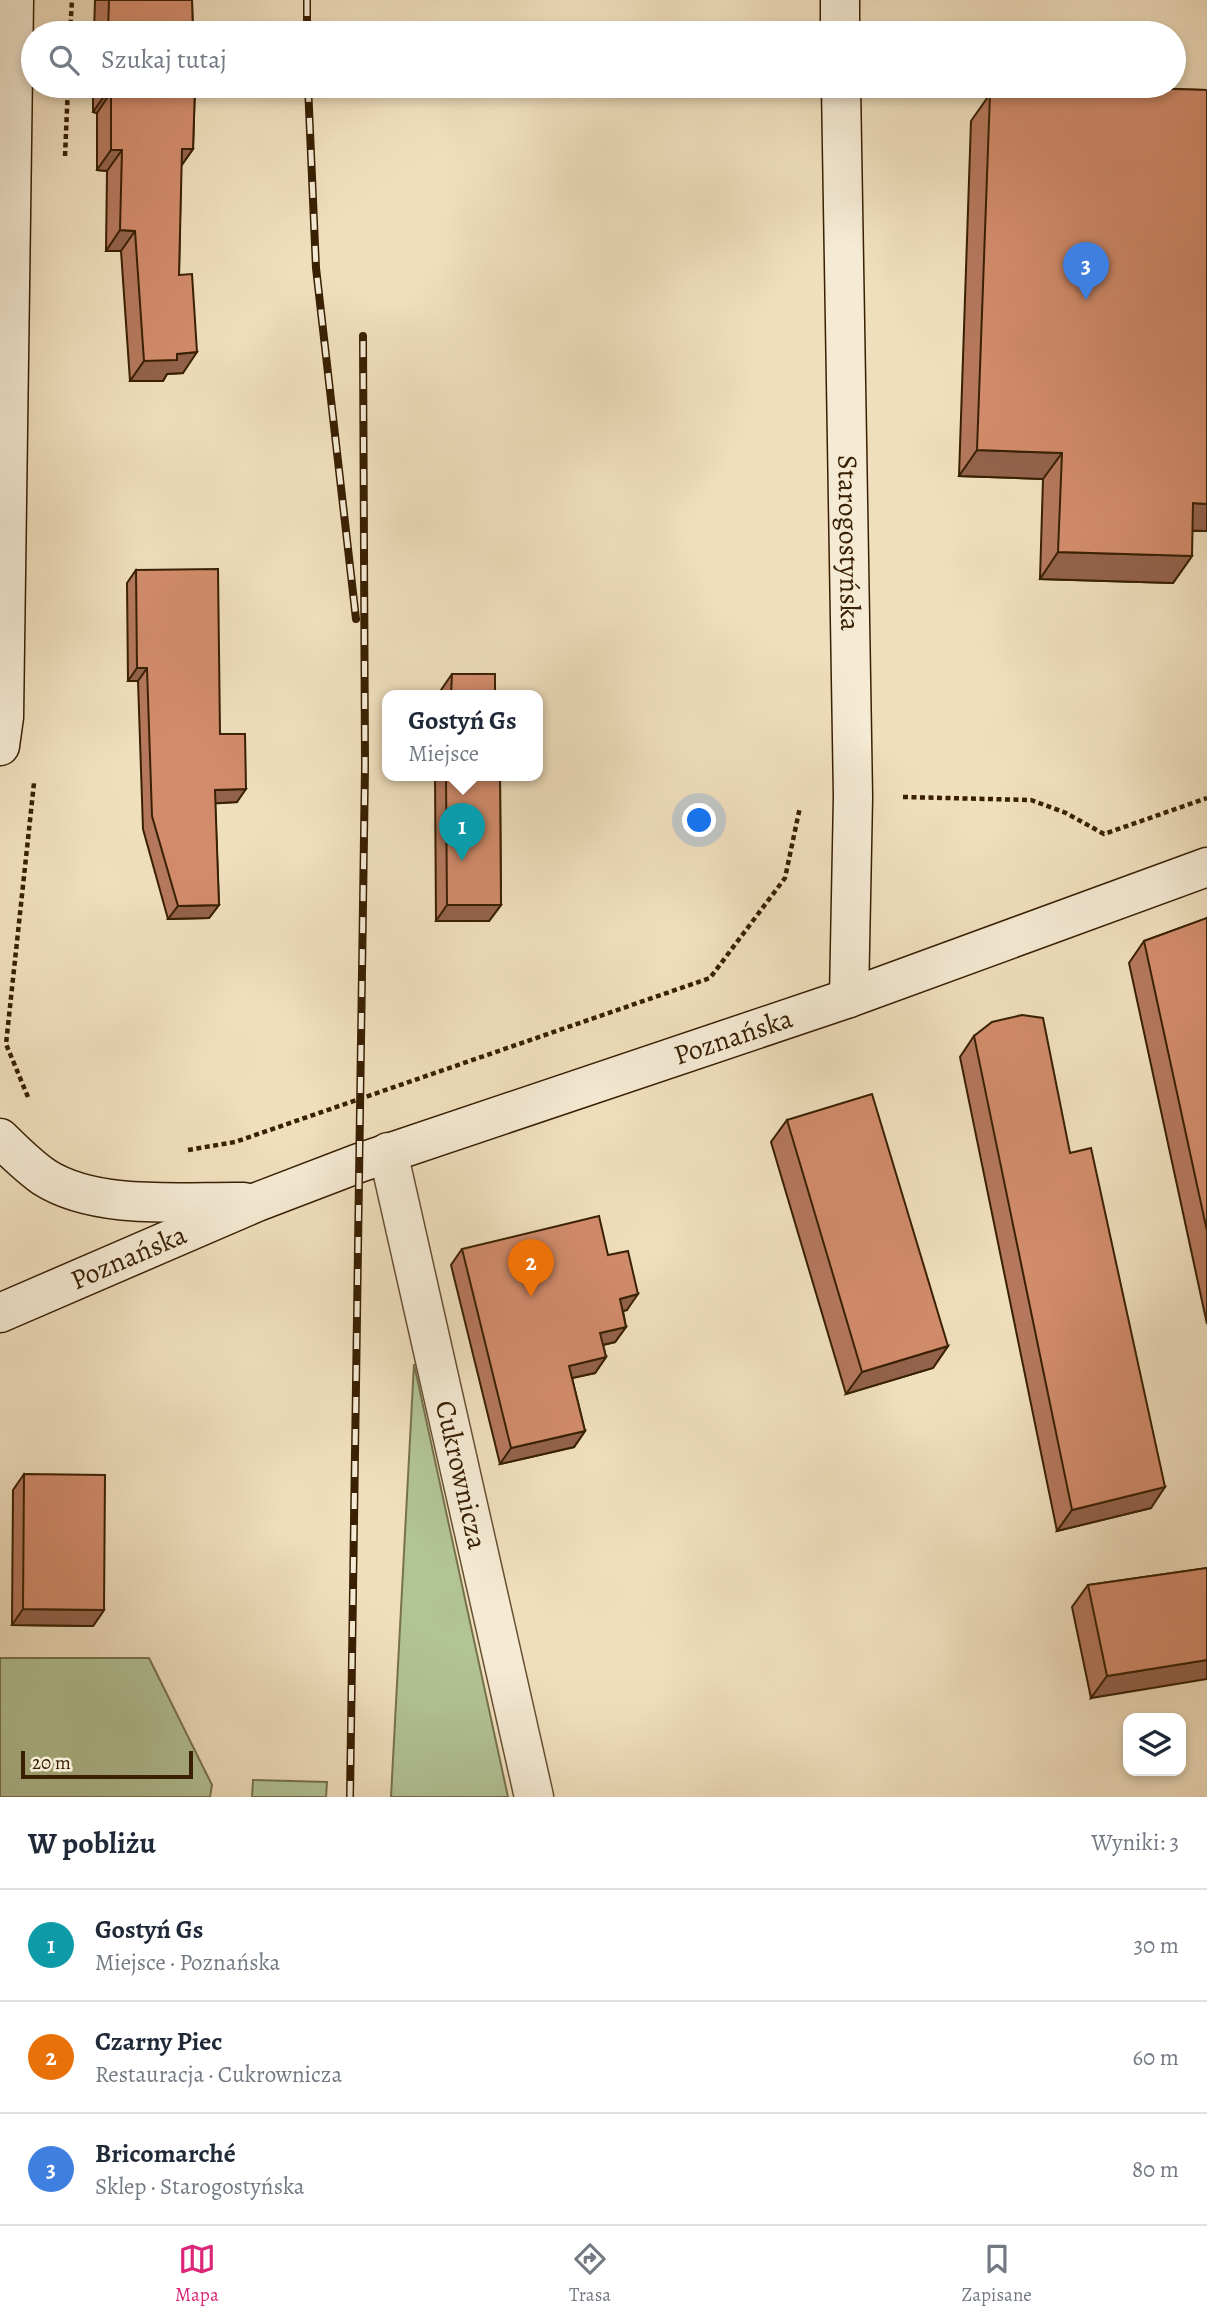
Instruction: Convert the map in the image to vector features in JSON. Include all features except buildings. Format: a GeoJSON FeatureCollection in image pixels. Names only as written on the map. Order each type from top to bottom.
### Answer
{"type":"FeatureCollection","features":[{"type":"Feature","properties":{"kind":"street"},"geometry":{"type":"LineString","coordinates":[[0,746],[4,704],[14,0]]}},
{"type":"Feature","properties":{"kind":"street"},"geometry":{"type":"LineString","coordinates":[[839,0],[840,21]]}},
{"type":"Feature","properties":{"kind":"street","name":"Starogostyńska"},"geometry":{"type":"LineString","coordinates":[[841,98],[853,797],[849,998]]}},
{"type":"Feature","properties":{"kind":"street","name":"Poznańska"},"geometry":{"type":"LineString","coordinates":[[0,1313],[257,1202],[388,1153],[849,998],[1207,867]]}},
{"type":"Feature","properties":{"kind":"street","name":"Poznańska"},"geometry":{"type":"LineString","coordinates":[[0,1138],[47,1178],[78,1191],[110,1199],[257,1202]]}},
{"type":"Feature","properties":{"kind":"street","name":"Cukrownicza"},"geometry":{"type":"LineString","coordinates":[[388,1153],[534,1797]]}},
{"type":"Feature","properties":{"kind":"path"},"geometry":{"type":"LineString","coordinates":[[71,21],[72,0]]}},
{"type":"Feature","properties":{"kind":"path"},"geometry":{"type":"LineString","coordinates":[[65,169],[68,98]]}},
{"type":"Feature","properties":{"kind":"path"},"geometry":{"type":"LineString","coordinates":[[31,1104],[6,1044],[34,782]]}},
{"type":"Feature","properties":{"kind":"path"},"geometry":{"type":"LineString","coordinates":[[183,1150],[235,1142],[710,978],[785,878],[802,797]]}},
{"type":"Feature","properties":{"kind":"path"},"geometry":{"type":"LineString","coordinates":[[901,797],[1031,800],[1104,834],[1207,798]]}},
{"type":"Feature","properties":{"kind":"green space"},"geometry":{"type":"Polygon","coordinates":[[[414,1364],[508,1797],[391,1797],[414,1364]]]}},
{"type":"Feature","properties":{"kind":"green space"},"geometry":{"type":"Polygon","coordinates":[[[0,1658],[149,1658],[212,1785],[210,1797],[0,1797],[0,1658]]]}},
{"type":"Feature","properties":{"kind":"green space"},"geometry":{"type":"Polygon","coordinates":[[[253,1780],[327,1782],[326,1797],[252,1797],[253,1780]]]}},
{"type":"Feature","properties":{"kind":"railway"},"geometry":{"type":"LineString","coordinates":[[307,0],[307,21]]}},
{"type":"Feature","properties":{"kind":"railway"},"geometry":{"type":"LineString","coordinates":[[309,98],[316,268],[356,619]]}},
{"type":"Feature","properties":{"kind":"railway"},"geometry":{"type":"LineString","coordinates":[[350,1797],[365,767],[363,336]]}},
{"type":"Feature","properties":{"kind":"place","name":"Bricomarché"},"geometry":{"type":"Point","coordinates":[1086,300]}},
{"type":"Feature","properties":{"kind":"place","name":"Gostyń Gs"},"geometry":{"type":"Point","coordinates":[462,861]}},
{"type":"Feature","properties":{"kind":"place","name":"Czarny Piec"},"geometry":{"type":"Point","coordinates":[531,1297]}}]}
